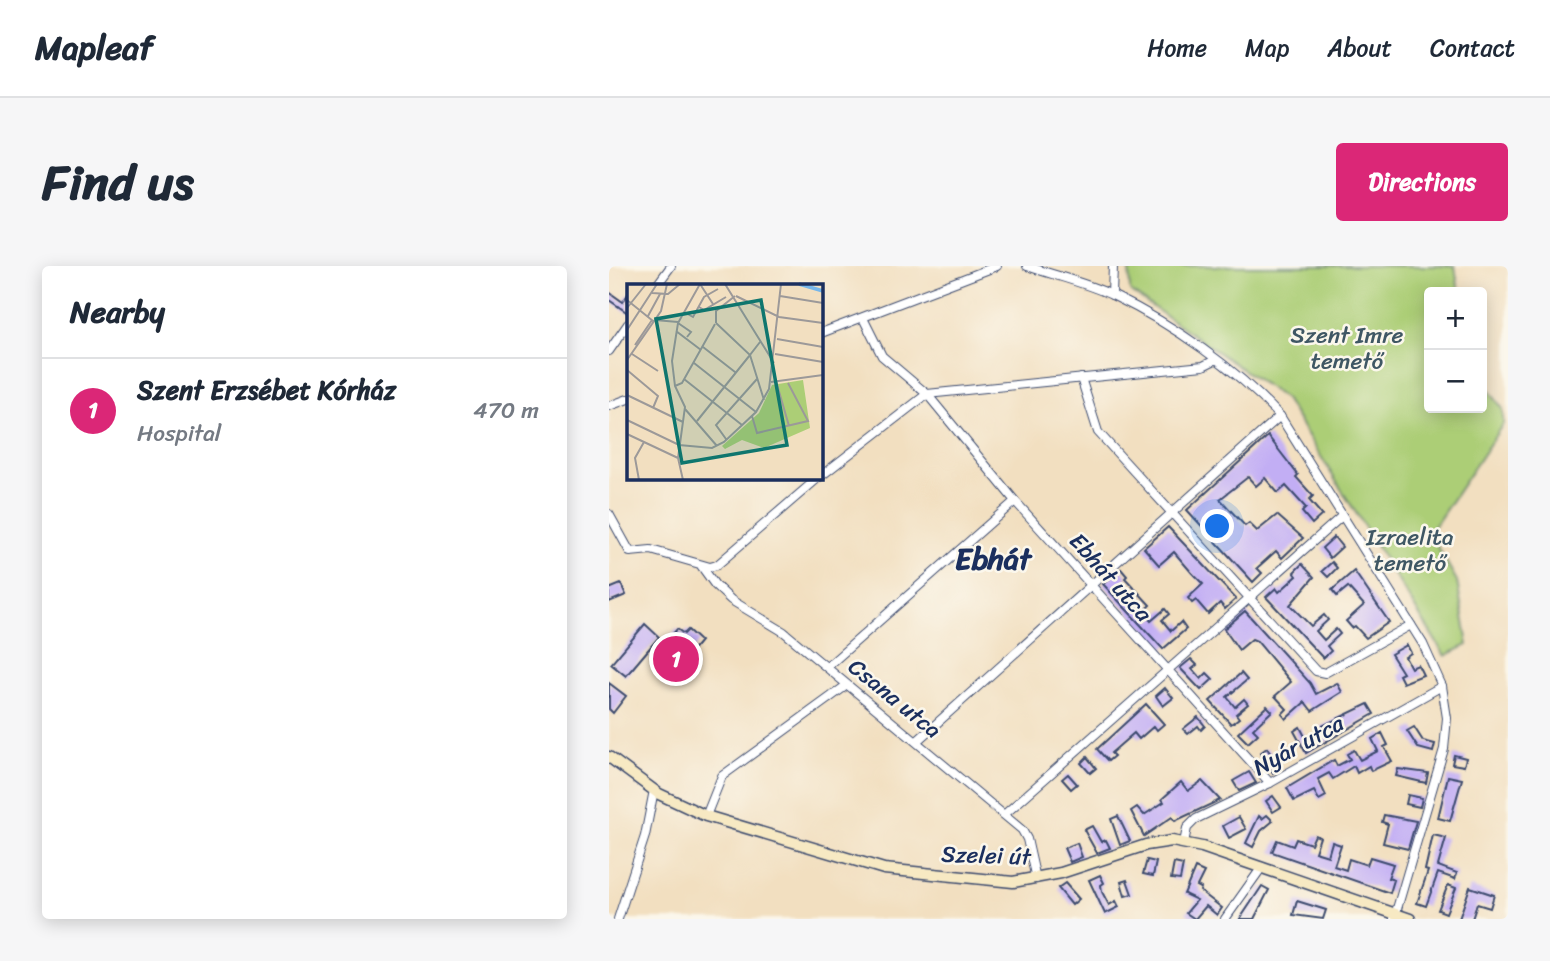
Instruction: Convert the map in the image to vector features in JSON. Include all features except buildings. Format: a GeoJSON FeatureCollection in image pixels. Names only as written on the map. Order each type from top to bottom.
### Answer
{"type":"FeatureCollection","features":[{"type":"Feature","properties":{"kind":"main road","name":"Szelei út"},"geometry":{"type":"LineString","coordinates":[[609,757],[654,790],[706,816],[884,869],[989,880],[1036,879],[1146,845],[1184,843],[1262,867],[1396,917],[1410,919]]}},
{"type":"Feature","properties":{"kind":"street"},"geometry":{"type":"LineString","coordinates":[[658,284],[671,266]]}},
{"type":"Feature","properties":{"kind":"street"},"geometry":{"type":"LineString","coordinates":[[823,332],[997,266]]}},
{"type":"Feature","properties":{"kind":"street"},"geometry":{"type":"LineString","coordinates":[[1027,266],[1112,295],[1155,318],[1252,387],[1280,416],[1411,625],[1442,686],[1447,718],[1444,749],[1396,917]]}},
{"type":"Feature","properties":{"kind":"street"},"geometry":{"type":"LineString","coordinates":[[1112,295],[1113,266]]}},
{"type":"Feature","properties":{"kind":"street","name":"Ebhát utca"},"geometry":{"type":"LineString","coordinates":[[863,318],[882,356],[927,394],[1015,501],[1271,783]]}},
{"type":"Feature","properties":{"kind":"street"},"geometry":{"type":"LineString","coordinates":[[609,351],[627,325]]}},
{"type":"Feature","properties":{"kind":"street"},"geometry":{"type":"LineString","coordinates":[[823,474],[927,394],[1203,366],[1215,360]]}},
{"type":"Feature","properties":{"kind":"street"},"geometry":{"type":"LineString","coordinates":[[1081,378],[1098,432],[1320,673],[1411,625]]}},
{"type":"Feature","properties":{"kind":"street"},"geometry":{"type":"LineString","coordinates":[[609,406],[627,399]]}},
{"type":"Feature","properties":{"kind":"street"},"geometry":{"type":"LineString","coordinates":[[917,741],[1280,416]]}},
{"type":"Feature","properties":{"kind":"street"},"geometry":{"type":"LineString","coordinates":[[609,514],[630,552],[651,550],[702,567],[717,565],[816,480]]}},
{"type":"Feature","properties":{"kind":"street"},"geometry":{"type":"LineString","coordinates":[[827,667],[1015,501]]}},
{"type":"Feature","properties":{"kind":"street"},"geometry":{"type":"LineString","coordinates":[[1005,814],[1342,516]]}},
{"type":"Feature","properties":{"kind":"street","name":"Csana utca"},"geometry":{"type":"LineString","coordinates":[[702,567],[715,585],[731,600],[783,632],[1005,814],[1027,839],[1036,879]]}},
{"type":"Feature","properties":{"kind":"street"},"geometry":{"type":"LineString","coordinates":[[706,816],[722,776],[847,685]]}},
{"type":"Feature","properties":{"kind":"street","name":"Nyár utca"},"geometry":{"type":"LineString","coordinates":[[1184,843],[1190,823],[1271,783],[1442,686]]}},
{"type":"Feature","properties":{"kind":"street"},"geometry":{"type":"LineString","coordinates":[[618,919],[645,836],[654,790]]}},
{"type":"Feature","properties":{"kind":"street"},"geometry":{"type":"LineString","coordinates":[[1225,919],[1262,867]]}},
{"type":"Feature","properties":{"kind":"green space","name":"Szent Imre temető"},"geometry":{"type":"Polygon","coordinates":[[[1129,266],[1455,266],[1458,287],[1424,287],[1424,413],[1487,413],[1487,388],[1503,409],[1503,424],[1430,533],[1457,581],[1468,645],[1445,656],[1285,399],[1130,291],[1129,266]]]}},
{"type":"Feature","properties":{"kind":"place","name":"Szent Erzsébet Kórház"},"geometry":{"type":"Point","coordinates":[676,659]}},
{"type":"Feature","properties":{"kind":"district","name":"Ebhát"},"geometry":{"type":"Point","coordinates":[993,559]}},
{"type":"Feature","properties":{"kind":"park label","name":"Izraelita temető"},"geometry":{"type":"Point","coordinates":[1410,550]}}]}
